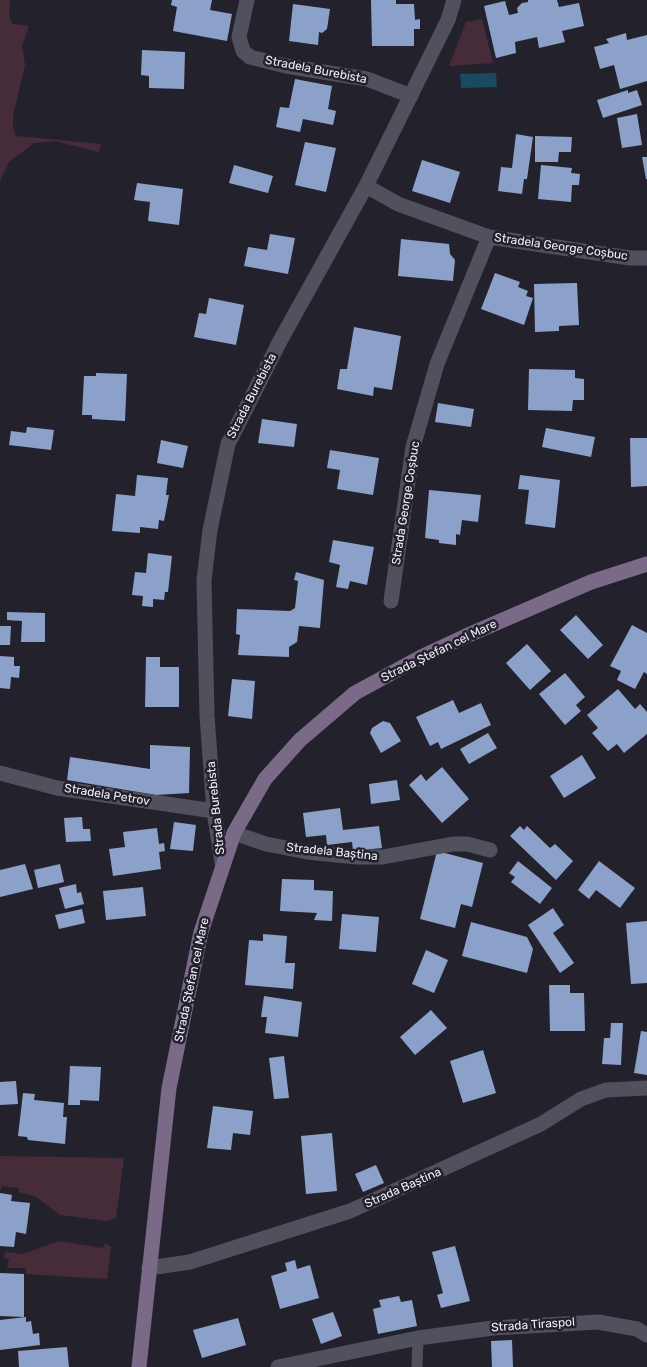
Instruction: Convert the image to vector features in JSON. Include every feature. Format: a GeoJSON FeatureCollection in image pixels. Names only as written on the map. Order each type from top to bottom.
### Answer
{"type":"FeatureCollection","features":[{"type":"Feature","properties":{"kind":"main road","name":"Strada Ștefan cel Mare"},"geometry":{"type":"LineString","coordinates":[[139,1367],[169,1088],[201,932],[222,863],[234,833],[265,779],[300,740],[355,693],[421,657],[466,636],[591,582],[647,564]]}},
{"type":"Feature","properties":{"kind":"street","name":"Stradela Burebista"},"geometry":{"type":"LineString","coordinates":[[247,0],[239,37],[243,51],[250,57],[286,66],[367,79],[411,96]]}},
{"type":"Feature","properties":{"kind":"street","name":"Strada Burebista"},"geometry":{"type":"LineString","coordinates":[[222,863],[214,812],[207,716],[204,580],[210,530],[228,444],[280,341],[366,186],[448,20],[454,0]]}},
{"type":"Feature","properties":{"kind":"street","name":"Stradela George Coșbuc"},"geometry":{"type":"LineString","coordinates":[[366,186],[398,204],[489,237],[630,258],[647,258]]}},
{"type":"Feature","properties":{"kind":"street","name":"Strada George Coșbuc"},"geometry":{"type":"LineString","coordinates":[[391,601],[416,438],[437,364],[489,237]]}},
{"type":"Feature","properties":{"kind":"street","name":"Stradela Petrov"},"geometry":{"type":"LineString","coordinates":[[0,774],[57,788],[214,812]]}},
{"type":"Feature","properties":{"kind":"street","name":"Stradela Baștina"},"geometry":{"type":"LineString","coordinates":[[234,833],[266,844],[357,857],[383,857],[453,844],[467,844],[490,850]]}},
{"type":"Feature","properties":{"kind":"street","name":"Strada Baștina"},"geometry":{"type":"LineString","coordinates":[[149,1268],[190,1262],[350,1211],[541,1124],[581,1099],[606,1090],[647,1088]]}},
{"type":"Feature","properties":{"kind":"street","name":"Strada Tiraspol"},"geometry":{"type":"LineString","coordinates":[[278,1367],[418,1338],[493,1328],[598,1322],[637,1329],[647,1335]]}},
{"type":"Feature","properties":{"kind":"lane"},"geometry":{"type":"LineString","coordinates":[[417,1367],[418,1338]]}},
{"type":"Feature","properties":{"kind":"shaded area"},"geometry":{"type":"Polygon","coordinates":[[[0,0],[10,0],[9,15],[12,24],[29,26],[22,46],[25,65],[13,116],[13,128],[16,136],[101,144],[99,152],[55,141],[34,143],[9,162],[0,181],[0,0]]]}},
{"type":"Feature","properties":{"kind":"shaded area"},"geometry":{"type":"Polygon","coordinates":[[[482,19],[493,63],[449,66],[466,22],[482,19]]]}},
{"type":"Feature","properties":{"kind":"shaded area"},"geometry":{"type":"Polygon","coordinates":[[[0,1156],[124,1158],[116,1218],[107,1221],[60,1215],[35,1196],[18,1192],[19,1188],[2,1186],[0,1191],[0,1156]]]}},
{"type":"Feature","properties":{"kind":"shaded area"},"geometry":{"type":"Polygon","coordinates":[[[59,1241],[103,1248],[105,1243],[111,1247],[107,1279],[26,1274],[26,1268],[7,1268],[9,1259],[4,1258],[5,1252],[23,1254],[59,1241]]]}},
{"type":"Feature","properties":{"kind":"water"},"geometry":{"type":"Polygon","coordinates":[[[496,73],[497,87],[461,88],[460,74],[496,73]]]}},
{"type":"Feature","properties":{"kind":"building"},"geometry":{"type":"Polygon","coordinates":[[[172,0],[212,0],[210,10],[232,14],[227,41],[173,31],[177,7],[171,5],[172,0]]]}},
{"type":"Feature","properties":{"kind":"building"},"geometry":{"type":"Polygon","coordinates":[[[371,0],[396,0],[396,4],[414,4],[415,20],[420,19],[420,29],[414,29],[414,46],[372,46],[371,0]]]}},
{"type":"Feature","properties":{"kind":"building"},"geometry":{"type":"Polygon","coordinates":[[[528,0],[557,0],[559,7],[579,3],[584,26],[562,31],[565,42],[539,48],[537,37],[515,42],[516,53],[496,58],[484,6],[505,1],[509,15],[518,13],[517,8],[522,3],[528,2],[528,0]]]}},
{"type":"Feature","properties":{"kind":"building"},"geometry":{"type":"Polygon","coordinates":[[[293,4],[330,9],[327,29],[322,33],[319,32],[318,45],[289,41],[293,4]]]}},
{"type":"Feature","properties":{"kind":"building"},"geometry":{"type":"Polygon","coordinates":[[[626,33],[627,40],[647,35],[647,81],[620,89],[614,65],[600,69],[594,47],[609,43],[606,39],[626,33]]]}},
{"type":"Feature","properties":{"kind":"building"},"geometry":{"type":"Polygon","coordinates":[[[142,50],[185,52],[184,89],[149,88],[149,76],[141,75],[142,50]]]}},
{"type":"Feature","properties":{"kind":"building"},"geometry":{"type":"Polygon","coordinates":[[[295,79],[332,86],[328,109],[336,111],[333,125],[303,119],[300,132],[276,127],[280,107],[289,108],[295,79]]]}},
{"type":"Feature","properties":{"kind":"building"},"geometry":{"type":"Polygon","coordinates":[[[628,90],[628,93],[637,90],[642,105],[603,118],[597,100],[628,90]]]}},
{"type":"Feature","properties":{"kind":"building"},"geometry":{"type":"Polygon","coordinates":[[[637,114],[642,145],[622,148],[617,118],[637,114]]]}},
{"type":"Feature","properties":{"kind":"building"},"geometry":{"type":"Polygon","coordinates":[[[516,134],[533,137],[527,179],[524,179],[522,194],[498,191],[501,167],[512,168],[516,134]]]}},
{"type":"Feature","properties":{"kind":"building"},"geometry":{"type":"Polygon","coordinates":[[[535,136],[572,137],[571,152],[559,152],[558,162],[535,162],[535,136]]]}},
{"type":"Feature","properties":{"kind":"building"},"geometry":{"type":"Polygon","coordinates":[[[305,142],[336,148],[326,192],[295,185],[305,142]]]}},
{"type":"Feature","properties":{"kind":"building"},"geometry":{"type":"Polygon","coordinates":[[[642,157],[647,157],[647,179],[646,179],[642,157]]]}},
{"type":"Feature","properties":{"kind":"building"},"geometry":{"type":"Polygon","coordinates":[[[422,160],[460,172],[450,203],[412,191],[422,160]]]}},
{"type":"Feature","properties":{"kind":"building"},"geometry":{"type":"Polygon","coordinates":[[[234,165],[273,176],[268,193],[229,183],[234,165]]]}},
{"type":"Feature","properties":{"kind":"building"},"geometry":{"type":"Polygon","coordinates":[[[541,165],[572,168],[571,173],[580,174],[579,185],[572,185],[571,202],[538,199],[541,165]]]}},
{"type":"Feature","properties":{"kind":"building"},"geometry":{"type":"Polygon","coordinates":[[[137,183],[183,189],[179,225],[148,221],[150,202],[134,200],[137,183]]]}},
{"type":"Feature","properties":{"kind":"building"},"geometry":{"type":"Polygon","coordinates":[[[270,234],[295,238],[288,274],[244,266],[248,247],[267,250],[270,234]]]}},
{"type":"Feature","properties":{"kind":"building"},"geometry":{"type":"Polygon","coordinates":[[[401,239],[449,244],[450,254],[455,260],[453,281],[398,276],[401,239]]]}},
{"type":"Feature","properties":{"kind":"building"},"geometry":{"type":"Polygon","coordinates":[[[495,273],[520,282],[518,287],[528,291],[526,296],[533,298],[524,325],[481,309],[495,273]]]}},
{"type":"Feature","properties":{"kind":"building"},"geometry":{"type":"Polygon","coordinates":[[[577,283],[579,325],[559,326],[559,331],[535,332],[534,284],[577,283]]]}},
{"type":"Feature","properties":{"kind":"building"},"geometry":{"type":"Polygon","coordinates":[[[209,298],[244,305],[236,345],[194,337],[199,313],[206,314],[209,298]]]}},
{"type":"Feature","properties":{"kind":"building"},"geometry":{"type":"Polygon","coordinates":[[[354,327],[401,336],[392,390],[374,387],[373,396],[337,389],[340,369],[347,369],[354,327]]]}},
{"type":"Feature","properties":{"kind":"building"},"geometry":{"type":"Polygon","coordinates":[[[529,369],[575,370],[575,378],[584,379],[584,400],[573,400],[572,411],[528,410],[529,369]]]}},
{"type":"Feature","properties":{"kind":"building"},"geometry":{"type":"Polygon","coordinates":[[[96,373],[127,374],[125,421],[92,419],[92,415],[82,415],[84,376],[96,376],[96,373]]]}},
{"type":"Feature","properties":{"kind":"building"},"geometry":{"type":"Polygon","coordinates":[[[438,403],[474,409],[471,427],[435,422],[438,403]]]}},
{"type":"Feature","properties":{"kind":"building"},"geometry":{"type":"Polygon","coordinates":[[[262,419],[297,424],[294,447],[258,443],[262,419]]]}},
{"type":"Feature","properties":{"kind":"building"},"geometry":{"type":"Polygon","coordinates":[[[27,427],[54,430],[51,450],[9,445],[11,431],[26,433],[27,427]]]}},
{"type":"Feature","properties":{"kind":"building"},"geometry":{"type":"Polygon","coordinates":[[[546,428],[595,437],[591,457],[542,447],[546,428]]]}},
{"type":"Feature","properties":{"kind":"building"},"geometry":{"type":"Polygon","coordinates":[[[630,438],[647,438],[647,486],[631,487],[630,438]]]}},
{"type":"Feature","properties":{"kind":"building"},"geometry":{"type":"Polygon","coordinates":[[[161,440],[188,446],[183,468],[157,463],[161,440]]]}},
{"type":"Feature","properties":{"kind":"building"},"geometry":{"type":"Polygon","coordinates":[[[330,450],[379,458],[373,495],[337,489],[340,470],[327,468],[330,450]]]}},
{"type":"Feature","properties":{"kind":"building"},"geometry":{"type":"Polygon","coordinates":[[[137,475],[168,478],[166,495],[169,495],[164,521],[159,520],[158,529],[140,527],[140,533],[112,531],[116,494],[135,496],[137,475]]]}},
{"type":"Feature","properties":{"kind":"building"},"geometry":{"type":"Polygon","coordinates":[[[520,475],[560,480],[555,528],[525,524],[529,490],[518,489],[520,475]]]}},
{"type":"Feature","properties":{"kind":"building"},"geometry":{"type":"Polygon","coordinates":[[[429,490],[481,495],[478,522],[462,520],[460,535],[456,534],[456,545],[439,543],[439,540],[425,538],[429,490]]]}},
{"type":"Feature","properties":{"kind":"building"},"geometry":{"type":"Polygon","coordinates":[[[333,540],[374,547],[367,585],[350,581],[348,589],[336,587],[340,565],[329,562],[333,540]]]}},
{"type":"Feature","properties":{"kind":"building"},"geometry":{"type":"Polygon","coordinates":[[[148,553],[172,556],[168,592],[165,592],[164,600],[153,599],[153,607],[142,606],[143,596],[132,595],[135,572],[146,573],[148,553]]]}},
{"type":"Feature","properties":{"kind":"building"},"geometry":{"type":"Polygon","coordinates":[[[296,572],[324,580],[320,628],[299,626],[297,642],[289,647],[289,657],[238,655],[240,635],[236,634],[237,609],[290,611],[295,608],[298,581],[294,580],[296,572]]]}},
{"type":"Feature","properties":{"kind":"building"},"geometry":{"type":"Polygon","coordinates":[[[7,612],[45,613],[45,642],[21,642],[22,621],[7,620],[7,612]]]}},
{"type":"Feature","properties":{"kind":"building"},"geometry":{"type":"Polygon","coordinates":[[[576,615],[603,645],[588,659],[560,630],[576,615]]]}},
{"type":"Feature","properties":{"kind":"building"},"geometry":{"type":"Polygon","coordinates":[[[632,625],[647,633],[647,674],[644,672],[635,689],[617,680],[621,671],[610,666],[632,625]]]}},
{"type":"Feature","properties":{"kind":"building"},"geometry":{"type":"Polygon","coordinates":[[[0,626],[11,626],[10,645],[0,645],[0,626]]]}},
{"type":"Feature","properties":{"kind":"building"},"geometry":{"type":"Polygon","coordinates":[[[527,644],[551,671],[530,690],[506,663],[527,644]]]}},
{"type":"Feature","properties":{"kind":"building"},"geometry":{"type":"Polygon","coordinates":[[[0,656],[14,657],[14,666],[20,666],[19,678],[11,677],[10,689],[0,688],[0,656]]]}},
{"type":"Feature","properties":{"kind":"building"},"geometry":{"type":"Polygon","coordinates":[[[146,657],[160,657],[160,667],[179,667],[179,707],[145,707],[146,657]]]}},
{"type":"Feature","properties":{"kind":"building"},"geometry":{"type":"Polygon","coordinates":[[[565,673],[585,697],[576,705],[581,711],[565,725],[539,694],[565,673]]]}},
{"type":"Feature","properties":{"kind":"building"},"geometry":{"type":"Polygon","coordinates":[[[232,679],[255,681],[252,719],[228,716],[232,679]]]}},
{"type":"Feature","properties":{"kind":"building"},"geometry":{"type":"Polygon","coordinates":[[[618,689],[635,709],[640,704],[647,712],[647,734],[624,753],[617,744],[608,751],[592,733],[598,728],[587,715],[618,689]]]}},
{"type":"Feature","properties":{"kind":"building"},"geometry":{"type":"Polygon","coordinates":[[[453,700],[459,713],[481,703],[491,725],[441,749],[438,742],[430,746],[416,717],[453,700]]]}},
{"type":"Feature","properties":{"kind":"building"},"geometry":{"type":"Polygon","coordinates":[[[383,721],[390,723],[401,741],[381,753],[370,733],[372,728],[383,721]]]}},
{"type":"Feature","properties":{"kind":"building"},"geometry":{"type":"Polygon","coordinates":[[[488,733],[497,748],[469,764],[460,749],[488,733]]]}},
{"type":"Feature","properties":{"kind":"building"},"geometry":{"type":"Polygon","coordinates":[[[150,745],[190,747],[189,793],[156,795],[67,780],[70,757],[150,769],[150,745]]]}},
{"type":"Feature","properties":{"kind":"building"},"geometry":{"type":"Polygon","coordinates":[[[582,755],[596,778],[564,798],[550,776],[582,755]]]}},
{"type":"Feature","properties":{"kind":"building"},"geometry":{"type":"Polygon","coordinates":[[[442,767],[469,799],[442,823],[409,785],[421,774],[426,781],[442,767]]]}},
{"type":"Feature","properties":{"kind":"building"},"geometry":{"type":"Polygon","coordinates":[[[397,780],[400,800],[371,804],[369,784],[397,780]]]}},
{"type":"Feature","properties":{"kind":"building"},"geometry":{"type":"Polygon","coordinates":[[[340,808],[343,830],[379,826],[382,848],[353,851],[352,842],[327,845],[326,835],[306,837],[303,813],[340,808]]]}},
{"type":"Feature","properties":{"kind":"building"},"geometry":{"type":"Polygon","coordinates":[[[82,817],[83,829],[90,829],[91,841],[66,842],[64,818],[82,817]]]}},
{"type":"Feature","properties":{"kind":"building"},"geometry":{"type":"Polygon","coordinates":[[[174,822],[196,825],[193,851],[170,849],[174,822]]]}},
{"type":"Feature","properties":{"kind":"building"},"geometry":{"type":"Polygon","coordinates":[[[520,826],[524,830],[527,826],[550,848],[555,844],[573,861],[556,880],[510,836],[520,826]]]}},
{"type":"Feature","properties":{"kind":"building"},"geometry":{"type":"Polygon","coordinates":[[[157,828],[159,844],[164,843],[165,851],[159,852],[161,869],[113,876],[109,849],[125,847],[123,832],[157,828]]]}},
{"type":"Feature","properties":{"kind":"building"},"geometry":{"type":"Polygon","coordinates":[[[437,851],[483,863],[472,907],[461,904],[455,928],[420,919],[437,851]]]}},
{"type":"Feature","properties":{"kind":"building"},"geometry":{"type":"Polygon","coordinates":[[[518,861],[552,888],[540,904],[511,882],[515,877],[509,873],[518,861]]]}},
{"type":"Feature","properties":{"kind":"building"},"geometry":{"type":"Polygon","coordinates":[[[599,861],[635,888],[620,908],[596,890],[589,899],[578,890],[599,861]]]}},
{"type":"Feature","properties":{"kind":"building"},"geometry":{"type":"Polygon","coordinates":[[[25,864],[33,889],[0,897],[0,870],[25,864]]]}},
{"type":"Feature","properties":{"kind":"building"},"geometry":{"type":"Polygon","coordinates":[[[60,864],[64,882],[38,888],[34,870],[60,864]]]}},
{"type":"Feature","properties":{"kind":"building"},"geometry":{"type":"Polygon","coordinates":[[[282,879],[314,880],[314,890],[333,891],[332,921],[314,920],[317,913],[280,911],[282,879]]]}},
{"type":"Feature","properties":{"kind":"building"},"geometry":{"type":"Polygon","coordinates":[[[76,884],[77,893],[81,892],[84,904],[65,909],[59,888],[76,884]]]}},
{"type":"Feature","properties":{"kind":"building"},"geometry":{"type":"Polygon","coordinates":[[[143,887],[146,916],[106,920],[103,891],[143,887]]]}},
{"type":"Feature","properties":{"kind":"building"},"geometry":{"type":"Polygon","coordinates":[[[553,908],[564,925],[553,933],[574,963],[560,973],[528,925],[553,908]]]}},
{"type":"Feature","properties":{"kind":"building"},"geometry":{"type":"Polygon","coordinates":[[[82,909],[85,923],[59,929],[55,915],[82,909]]]}},
{"type":"Feature","properties":{"kind":"building"},"geometry":{"type":"Polygon","coordinates":[[[342,914],[379,917],[376,952],[339,949],[342,914]]]}},
{"type":"Feature","properties":{"kind":"building"},"geometry":{"type":"Polygon","coordinates":[[[647,921],[647,983],[631,984],[626,923],[647,921]]]}},
{"type":"Feature","properties":{"kind":"building"},"geometry":{"type":"Polygon","coordinates":[[[471,922],[527,937],[533,949],[527,973],[462,956],[471,922]]]}},
{"type":"Feature","properties":{"kind":"building"},"geometry":{"type":"Polygon","coordinates":[[[263,934],[287,936],[285,963],[295,963],[293,989],[245,985],[249,940],[263,941],[263,934]]]}},
{"type":"Feature","properties":{"kind":"building"},"geometry":{"type":"Polygon","coordinates":[[[426,950],[448,960],[434,993],[412,984],[426,950]]]}},
{"type":"Feature","properties":{"kind":"building"},"geometry":{"type":"Polygon","coordinates":[[[549,985],[570,985],[570,993],[584,993],[585,1031],[550,1031],[549,985]]]}},
{"type":"Feature","properties":{"kind":"building"},"geometry":{"type":"Polygon","coordinates":[[[264,996],[302,1002],[298,1037],[265,1033],[267,1017],[261,1017],[264,996]]]}},
{"type":"Feature","properties":{"kind":"building"},"geometry":{"type":"Polygon","coordinates":[[[431,1010],[447,1028],[415,1055],[400,1037],[431,1010]]]}},
{"type":"Feature","properties":{"kind":"building"},"geometry":{"type":"Polygon","coordinates":[[[611,1023],[623,1023],[621,1065],[602,1064],[604,1038],[610,1038],[611,1023]]]}},
{"type":"Feature","properties":{"kind":"building"},"geometry":{"type":"Polygon","coordinates":[[[641,1031],[647,1032],[647,1075],[634,1073],[641,1031]]]}},
{"type":"Feature","properties":{"kind":"building"},"geometry":{"type":"Polygon","coordinates":[[[483,1050],[496,1093],[463,1103],[450,1061],[483,1050]]]}},
{"type":"Feature","properties":{"kind":"building"},"geometry":{"type":"Polygon","coordinates":[[[284,1056],[289,1098],[274,1099],[269,1058],[284,1056]]]}},
{"type":"Feature","properties":{"kind":"building"},"geometry":{"type":"Polygon","coordinates":[[[70,1066],[101,1067],[99,1101],[80,1100],[80,1105],[68,1105],[70,1066]]]}},
{"type":"Feature","properties":{"kind":"building"},"geometry":{"type":"Polygon","coordinates":[[[16,1081],[18,1104],[0,1105],[0,1082],[16,1081]]]}},
{"type":"Feature","properties":{"kind":"building"},"geometry":{"type":"Polygon","coordinates":[[[23,1093],[35,1094],[34,1100],[64,1103],[63,1117],[67,1117],[65,1144],[28,1140],[27,1137],[18,1136],[23,1093]]]}},
{"type":"Feature","properties":{"kind":"building"},"geometry":{"type":"Polygon","coordinates":[[[213,1106],[253,1111],[250,1135],[233,1133],[231,1150],[207,1148],[213,1106]]]}},
{"type":"Feature","properties":{"kind":"building"},"geometry":{"type":"Polygon","coordinates":[[[332,1133],[337,1191],[306,1194],[301,1136],[332,1133]]]}},
{"type":"Feature","properties":{"kind":"building"},"geometry":{"type":"Polygon","coordinates":[[[376,1165],[384,1183],[363,1192],[355,1174],[376,1165]]]}},
{"type":"Feature","properties":{"kind":"building"},"geometry":{"type":"Polygon","coordinates":[[[0,1193],[12,1195],[11,1201],[30,1203],[26,1234],[16,1232],[14,1247],[0,1246],[0,1193]]]}},
{"type":"Feature","properties":{"kind":"building"},"geometry":{"type":"Polygon","coordinates":[[[455,1246],[470,1301],[441,1308],[437,1295],[443,1293],[432,1252],[455,1246]]]}},
{"type":"Feature","properties":{"kind":"building"},"geometry":{"type":"Polygon","coordinates":[[[295,1260],[297,1269],[310,1265],[319,1298],[280,1309],[271,1276],[287,1271],[285,1263],[295,1260]]]}},
{"type":"Feature","properties":{"kind":"building"},"geometry":{"type":"Polygon","coordinates":[[[0,1273],[24,1274],[24,1317],[0,1316],[0,1273]]]}},
{"type":"Feature","properties":{"kind":"building"},"geometry":{"type":"Polygon","coordinates":[[[399,1296],[401,1302],[412,1300],[417,1326],[378,1334],[373,1309],[381,1307],[379,1300],[399,1296]]]}},
{"type":"Feature","properties":{"kind":"building"},"geometry":{"type":"Polygon","coordinates":[[[333,1312],[342,1336],[321,1344],[312,1319],[333,1312]]]}},
{"type":"Feature","properties":{"kind":"building"},"geometry":{"type":"Polygon","coordinates":[[[26,1317],[26,1322],[31,1321],[33,1334],[39,1333],[40,1345],[0,1350],[0,1320],[26,1317]]]}},
{"type":"Feature","properties":{"kind":"building"},"geometry":{"type":"Polygon","coordinates":[[[238,1318],[246,1345],[202,1358],[193,1330],[238,1318]]]}},
{"type":"Feature","properties":{"kind":"building"},"geometry":{"type":"Polygon","coordinates":[[[512,1340],[513,1367],[492,1367],[491,1341],[512,1340]]]}},
{"type":"Feature","properties":{"kind":"building"},"geometry":{"type":"Polygon","coordinates":[[[67,1347],[69,1367],[19,1367],[18,1351],[67,1347]]]}}]}
